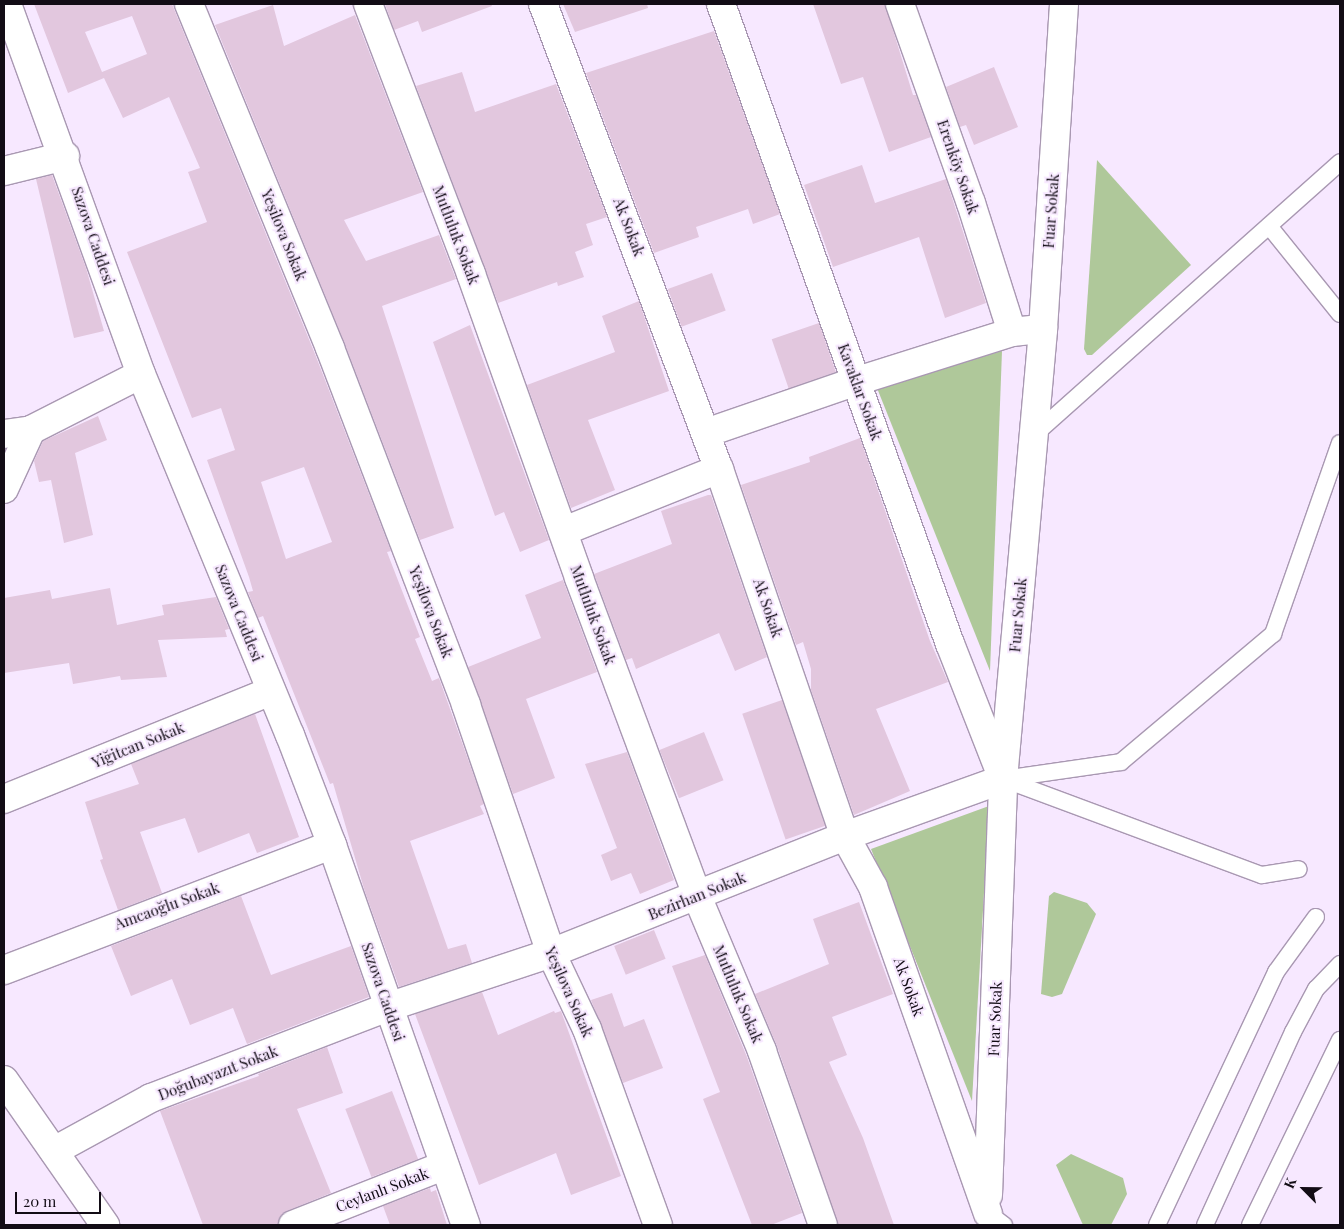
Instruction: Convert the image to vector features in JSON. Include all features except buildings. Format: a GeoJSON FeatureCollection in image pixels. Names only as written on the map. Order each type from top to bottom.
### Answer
{"type":"FeatureCollection","features":[{"type":"Feature","properties":{"kind":"street","name":"Sazova Caddesi"},"geometry":{"type":"LineString","coordinates":[[7,4],[65,156],[141,374],[332,845],[443,1166],[466,1225]]}},
{"type":"Feature","properties":{"kind":"street","name":"Yeşilova Sokak"},"geometry":{"type":"LineString","coordinates":[[189,4],[330,348],[460,686],[551,953],[587,1029],[658,1225]]}},
{"type":"Feature","properties":{"kind":"street","name":"Mutluluk Sokak"},"geometry":{"type":"LineString","coordinates":[[368,4],[564,531],[579,578],[697,896],[762,1051],[823,1225]]}},
{"type":"Feature","properties":{"kind":"street","name":"Ak Sokak"},"geometry":{"type":"LineString","coordinates":[[544,4],[720,469],[845,836],[873,887],[991,1221]]}},
{"type":"Feature","properties":{"kind":"street","name":"Kavaklar Sokak"},"geometry":{"type":"LineString","coordinates":[[721,4],[950,644],[1003,779]]}},
{"type":"Feature","properties":{"kind":"street","name":"Erenköy Sokak"},"geometry":{"type":"LineString","coordinates":[[900,4],[971,203],[1012,332]]}},
{"type":"Feature","properties":{"kind":"street","name":"Fuar Sokak"},"geometry":{"type":"LineString","coordinates":[[991,1221],[1003,779],[1043,329],[1064,4]]}},
{"type":"Feature","properties":{"kind":"street"},"geometry":{"type":"LineString","coordinates":[[4,171],[65,156]]}},
{"type":"Feature","properties":{"kind":"street"},"geometry":{"type":"LineString","coordinates":[[706,433],[856,381],[1012,332],[1043,329]]}},
{"type":"Feature","properties":{"kind":"street"},"geometry":{"type":"LineString","coordinates":[[4,434],[32,430],[141,374]]}},
{"type":"Feature","properties":{"kind":"street"},"geometry":{"type":"LineString","coordinates":[[4,489],[32,430]]}},
{"type":"Feature","properties":{"kind":"street"},"geometry":{"type":"LineString","coordinates":[[564,531],[720,469]]}},
{"type":"Feature","properties":{"kind":"street","name":"Yiğitcan Sokak"},"geometry":{"type":"LineString","coordinates":[[4,799],[271,691]]}},
{"type":"Feature","properties":{"kind":"street","name":"Bezirhan Sokak"},"geometry":{"type":"LineString","coordinates":[[388,1007],[551,953],[845,836],[1003,779]]}},
{"type":"Feature","properties":{"kind":"street","name":"Amcaoğlu Sokak"},"geometry":{"type":"LineString","coordinates":[[4,970],[332,845]]}},
{"type":"Feature","properties":{"kind":"street","name":"Doğubayazıt Sokak"},"geometry":{"type":"LineString","coordinates":[[54,1151],[151,1098],[388,1007]]}},
{"type":"Feature","properties":{"kind":"street"},"geometry":{"type":"LineString","coordinates":[[4,1080],[105,1225]]}},
{"type":"Feature","properties":{"kind":"street","name":"Ceylanlı Sokak"},"geometry":{"type":"LineString","coordinates":[[293,1225],[443,1166]]}},
{"type":"Feature","properties":{"kind":"lane"},"geometry":{"type":"LineString","coordinates":[[1034,435],[1340,162]]}},
{"type":"Feature","properties":{"kind":"lane"},"geometry":{"type":"LineString","coordinates":[[1269,226],[1340,314]]}},
{"type":"Feature","properties":{"kind":"lane"},"geometry":{"type":"LineString","coordinates":[[1003,779],[1121,762],[1273,634],[1340,443]]}},
{"type":"Feature","properties":{"kind":"lane"},"geometry":{"type":"LineString","coordinates":[[1003,779],[1262,875],[1298,869]]}},
{"type":"Feature","properties":{"kind":"lane"},"geometry":{"type":"LineString","coordinates":[[1157,1225],[1276,972],[1316,917]]}},
{"type":"Feature","properties":{"kind":"lane"},"geometry":{"type":"LineString","coordinates":[[1205,1225],[1293,1032],[1316,988],[1340,964]]}},
{"type":"Feature","properties":{"kind":"lane"},"geometry":{"type":"LineString","coordinates":[[1250,1225],[1340,1040]]}},
{"type":"Feature","properties":{"kind":"green space"},"geometry":{"type":"Polygon","coordinates":[[[1097,160],[1191,265],[1092,355],[1087,355],[1084,349],[1097,160]]]}},
{"type":"Feature","properties":{"kind":"green space"},"geometry":{"type":"Polygon","coordinates":[[[1002,351],[990,671],[877,388],[1002,351]]]}},
{"type":"Feature","properties":{"kind":"green space"},"geometry":{"type":"Polygon","coordinates":[[[989,806],[972,1101],[871,849],[989,806]]]}},
{"type":"Feature","properties":{"kind":"green space"},"geometry":{"type":"Polygon","coordinates":[[[1054,892],[1087,903],[1096,914],[1062,994],[1052,997],[1041,994],[1049,896],[1054,892]]]}},
{"type":"Feature","properties":{"kind":"green space"},"geometry":{"type":"Polygon","coordinates":[[[1071,1154],[1123,1178],[1127,1194],[1111,1225],[1083,1225],[1056,1165],[1071,1154]]]}}]}
